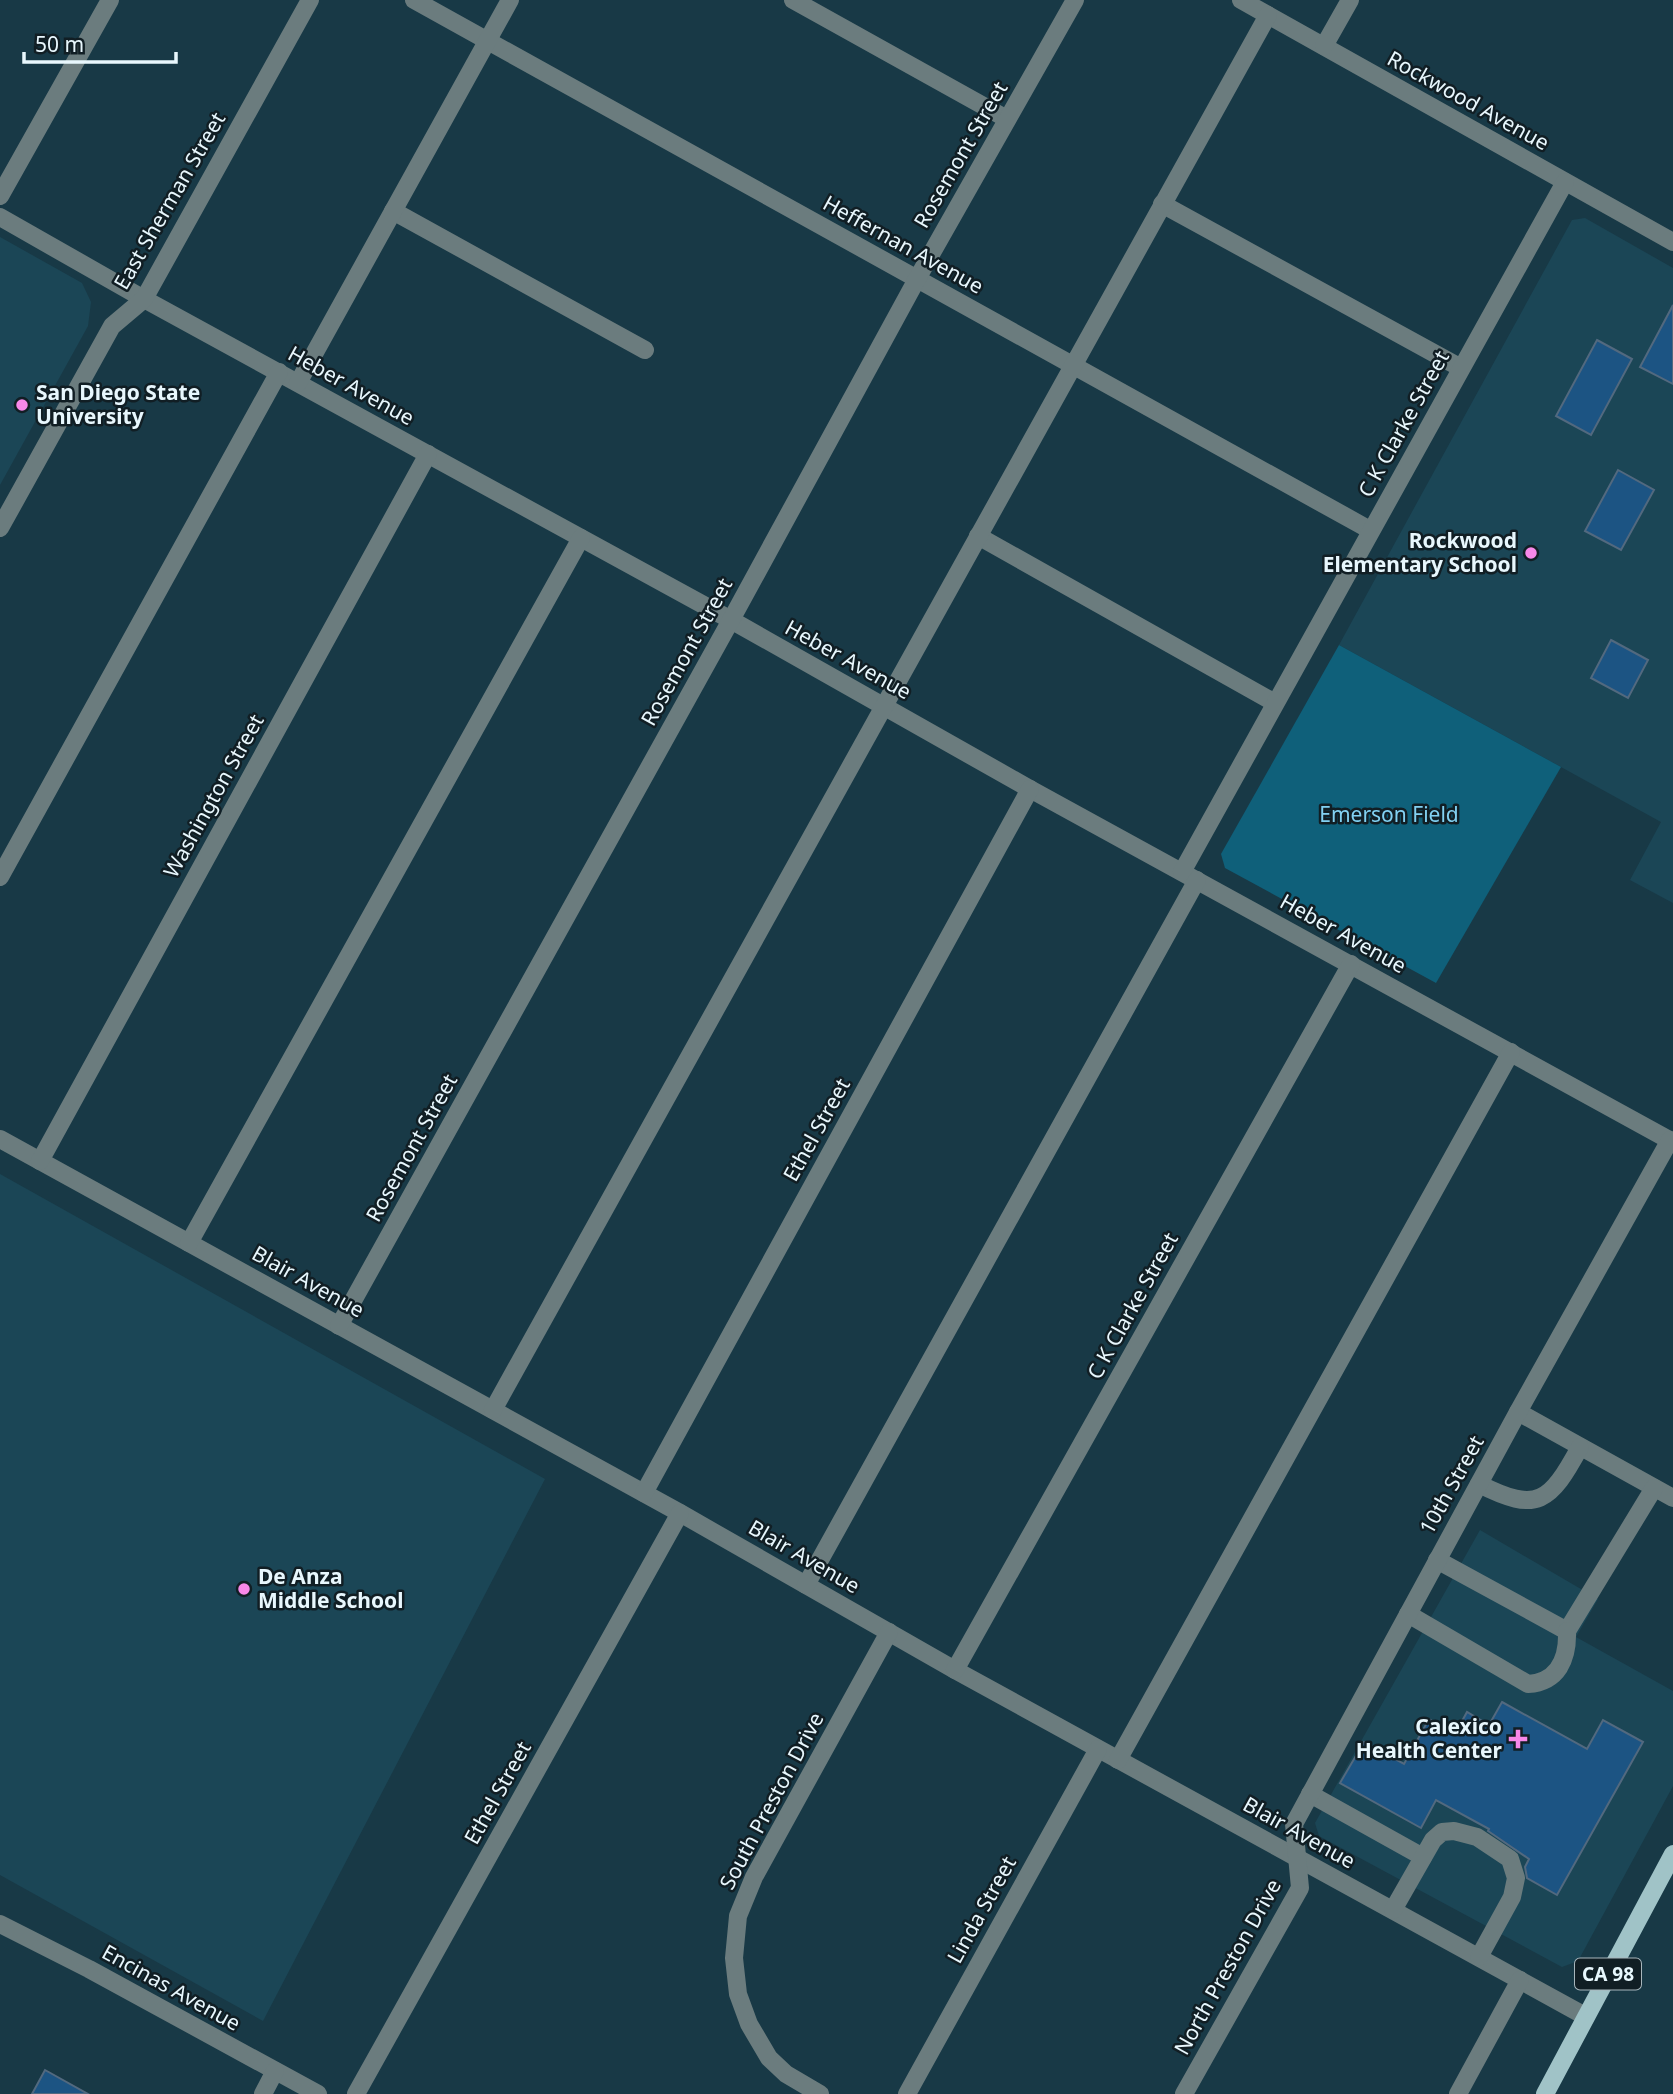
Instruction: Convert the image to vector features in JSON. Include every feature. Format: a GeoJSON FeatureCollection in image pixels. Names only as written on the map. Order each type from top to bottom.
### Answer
{"type":"FeatureCollection","features":[{"type":"Feature","properties":{"kind":"main road","name":"CA 98"},"geometry":{"type":"LineString","coordinates":[[1545,2094],[1673,1854]]}},
{"type":"Feature","properties":{"kind":"street"},"geometry":{"type":"LineString","coordinates":[[0,196],[110,0]]}},
{"type":"Feature","properties":{"kind":"street","name":"East Sherman Street"},"geometry":{"type":"LineString","coordinates":[[0,528],[112,326],[144,299],[310,0]]}},
{"type":"Feature","properties":{"kind":"street","name":"Heffernan Avenue"},"geometry":{"type":"LineString","coordinates":[[414,0],[1370,530]]}},
{"type":"Feature","properties":{"kind":"street"},"geometry":{"type":"LineString","coordinates":[[299,383],[510,0]]}},
{"type":"Feature","properties":{"kind":"street"},"geometry":{"type":"LineString","coordinates":[[793,0],[1007,119]]}},
{"type":"Feature","properties":{"kind":"street","name":"Rosemont Street"},"geometry":{"type":"LineString","coordinates":[[339,1326],[917,279],[1075,0]]}},
{"type":"Feature","properties":{"kind":"street","name":"Rockwood Avenue"},"geometry":{"type":"LineString","coordinates":[[1241,0],[1673,242]]}},
{"type":"Feature","properties":{"kind":"street"},"geometry":{"type":"LineString","coordinates":[[1324,46],[1350,0]]}},
{"type":"Feature","properties":{"kind":"street"},"geometry":{"type":"LineString","coordinates":[[493,1410],[1268,15]]}},
{"type":"Feature","properties":{"kind":"street","name":"C K Clarke Street"},"geometry":{"type":"LineString","coordinates":[[806,1585],[1189,876],[1275,703],[1565,182]]}},
{"type":"Feature","properties":{"kind":"street"},"geometry":{"type":"LineString","coordinates":[[1163,204],[1461,368]]}},
{"type":"Feature","properties":{"kind":"street"},"geometry":{"type":"LineString","coordinates":[[393,211],[645,350]]}},
{"type":"Feature","properties":{"kind":"street","name":"Heber Avenue"},"geometry":{"type":"LineString","coordinates":[[0,217],[144,299],[731,620],[1030,789],[1672,1141]]}},
{"type":"Feature","properties":{"kind":"street"},"geometry":{"type":"LineString","coordinates":[[0,877],[279,372]]}},
{"type":"Feature","properties":{"kind":"street","name":"Washington Street"},"geometry":{"type":"LineString","coordinates":[[40,1161],[428,454]]}},
{"type":"Feature","properties":{"kind":"street"},"geometry":{"type":"LineString","coordinates":[[978,537],[1275,703]]}},
{"type":"Feature","properties":{"kind":"street"},"geometry":{"type":"LineString","coordinates":[[189,1243],[581,538]]}},
{"type":"Feature","properties":{"kind":"street","name":"Ethel Street"},"geometry":{"type":"LineString","coordinates":[[644,1493],[1030,789]]}},
{"type":"Feature","properties":{"kind":"street","name":"C K Clarke Street"},"geometry":{"type":"LineString","coordinates":[[955,1670],[1351,964]]}},
{"type":"Feature","properties":{"kind":"street"},"geometry":{"type":"LineString","coordinates":[[1118,1760],[1511,1052]]}},
{"type":"Feature","properties":{"kind":"street","name":"Blair Avenue"},"geometry":{"type":"LineString","coordinates":[[0,1139],[680,1513],[955,1670],[1585,2016]]}},
{"type":"Feature","properties":{"kind":"street","name":"10th Street"},"geometry":{"type":"LineString","coordinates":[[1298,1858],[1294,1824],[1518,1412],[1672,1141]]}},
{"type":"Feature","properties":{"kind":"street"},"geometry":{"type":"LineString","coordinates":[[1518,1412],[1673,1499]]}},
{"type":"Feature","properties":{"kind":"street"},"geometry":{"type":"LineString","coordinates":[[1479,1484],[1522,1502],[1540,1497],[1555,1489],[1580,1447]]}},
{"type":"Feature","properties":{"kind":"street"},"geometry":{"type":"LineString","coordinates":[[1408,1614],[1528,1684],[1542,1683],[1559,1669],[1568,1646],[1567,1631],[1654,1488]]}},
{"type":"Feature","properties":{"kind":"street","name":"Ethel Street"},"geometry":{"type":"LineString","coordinates":[[356,2094],[680,1513]]}},
{"type":"Feature","properties":{"kind":"street"},"geometry":{"type":"LineString","coordinates":[[1437,1560],[1567,1631]]}},
{"type":"Feature","properties":{"kind":"street","name":"South Preston Drive"},"geometry":{"type":"LineString","coordinates":[[820,2094],[786,2074],[769,2058],[750,2024],[738,1994],[734,1958],[738,1916],[754,1877],[889,1632]]}},
{"type":"Feature","properties":{"kind":"street","name":"Linda Street"},"geometry":{"type":"LineString","coordinates":[[907,2094],[1098,1749]]}},
{"type":"Feature","properties":{"kind":"street"},"geometry":{"type":"LineString","coordinates":[[1310,1794],[1423,1857]]}},
{"type":"Feature","properties":{"kind":"street"},"geometry":{"type":"LineString","coordinates":[[1393,1910],[1433,1840],[1442,1832],[1477,1837],[1510,1859],[1516,1878],[1512,1897],[1479,1957]]}},
{"type":"Feature","properties":{"kind":"street","name":"North Preston Drive"},"geometry":{"type":"LineString","coordinates":[[1184,2094],[1300,1888],[1298,1858]]}},
{"type":"Feature","properties":{"kind":"street","name":"Encinas Avenue"},"geometry":{"type":"LineString","coordinates":[[0,1924],[89,1969],[318,2094]]}},
{"type":"Feature","properties":{"kind":"street"},"geometry":{"type":"LineString","coordinates":[[1458,2094],[1520,1980]]}},
{"type":"Feature","properties":{"kind":"street"},"geometry":{"type":"LineString","coordinates":[[263,2094],[275,2071]]}},
{"type":"Feature","properties":{"kind":"shaded area","name":"Rockwood Elementary School"},"geometry":{"type":"Polygon","coordinates":[[[1585,218],[1673,268],[1673,903],[1630,880],[1661,822],[1339,645],[1572,220],[1585,218]]]}},
{"type":"Feature","properties":{"kind":"shaded area","name":"San Diego State University"},"geometry":{"type":"Polygon","coordinates":[[[0,237],[82,283],[91,302],[88,326],[0,485],[0,237]]]}},
{"type":"Feature","properties":{"kind":"shaded area","name":"De Anza Middle School"},"geometry":{"type":"Polygon","coordinates":[[[0,1174],[545,1479],[263,2021],[0,1875],[0,1174]]]}},
{"type":"Feature","properties":{"kind":"shaded area","name":"Calexico Health Center"},"geometry":{"type":"Polygon","coordinates":[[[1480,1530],[1598,1599],[1576,1637],[1673,1691],[1673,1786],[1578,1961],[1562,1967],[1319,1836],[1315,1823],[1480,1530]]]}},
{"type":"Feature","properties":{"kind":"green space","name":"Emerson Field"},"geometry":{"type":"Polygon","coordinates":[[[1339,645],[1561,767],[1436,983],[1225,868],[1221,854],[1339,645]]]}},
{"type":"Feature","properties":{"kind":"building"},"geometry":{"type":"Polygon","coordinates":[[[1673,305],[1673,384],[1640,367],[1673,305]]]}},
{"type":"Feature","properties":{"kind":"building"},"geometry":{"type":"Polygon","coordinates":[[[1597,340],[1632,359],[1591,435],[1556,416],[1597,340]]]}},
{"type":"Feature","properties":{"kind":"building"},"geometry":{"type":"Polygon","coordinates":[[[1618,470],[1654,490],[1621,550],[1585,531],[1618,470]]]}},
{"type":"Feature","properties":{"kind":"building"},"geometry":{"type":"Polygon","coordinates":[[[1611,640],[1648,660],[1628,698],[1591,678],[1611,640]]]}},
{"type":"Feature","properties":{"kind":"building"},"geometry":{"type":"Polygon","coordinates":[[[1502,1702],[1587,1749],[1603,1720],[1643,1742],[1557,1895],[1527,1878],[1525,1867],[1529,1859],[1488,1831],[1489,1829],[1436,1800],[1421,1828],[1340,1783],[1364,1742],[1404,1764],[1429,1719],[1455,1734],[1467,1712],[1489,1725],[1502,1702]]]}},
{"type":"Feature","properties":{"kind":"building"},"geometry":{"type":"Polygon","coordinates":[[[45,2070],[88,2094],[32,2094],[45,2070]]]}},
{"type":"Feature","properties":{"kind":"place","name":"San Diego State University"},"geometry":{"type":"Point","coordinates":[22,405]}},
{"type":"Feature","properties":{"kind":"place","name":"Rockwood Elementary School"},"geometry":{"type":"Point","coordinates":[1531,553]}},
{"type":"Feature","properties":{"kind":"place","name":"De Anza Middle School"},"geometry":{"type":"Point","coordinates":[244,1589]}},
{"type":"Feature","properties":{"kind":"place","name":"Calexico Health Center"},"geometry":{"type":"Point","coordinates":[1518,1739]}}]}
